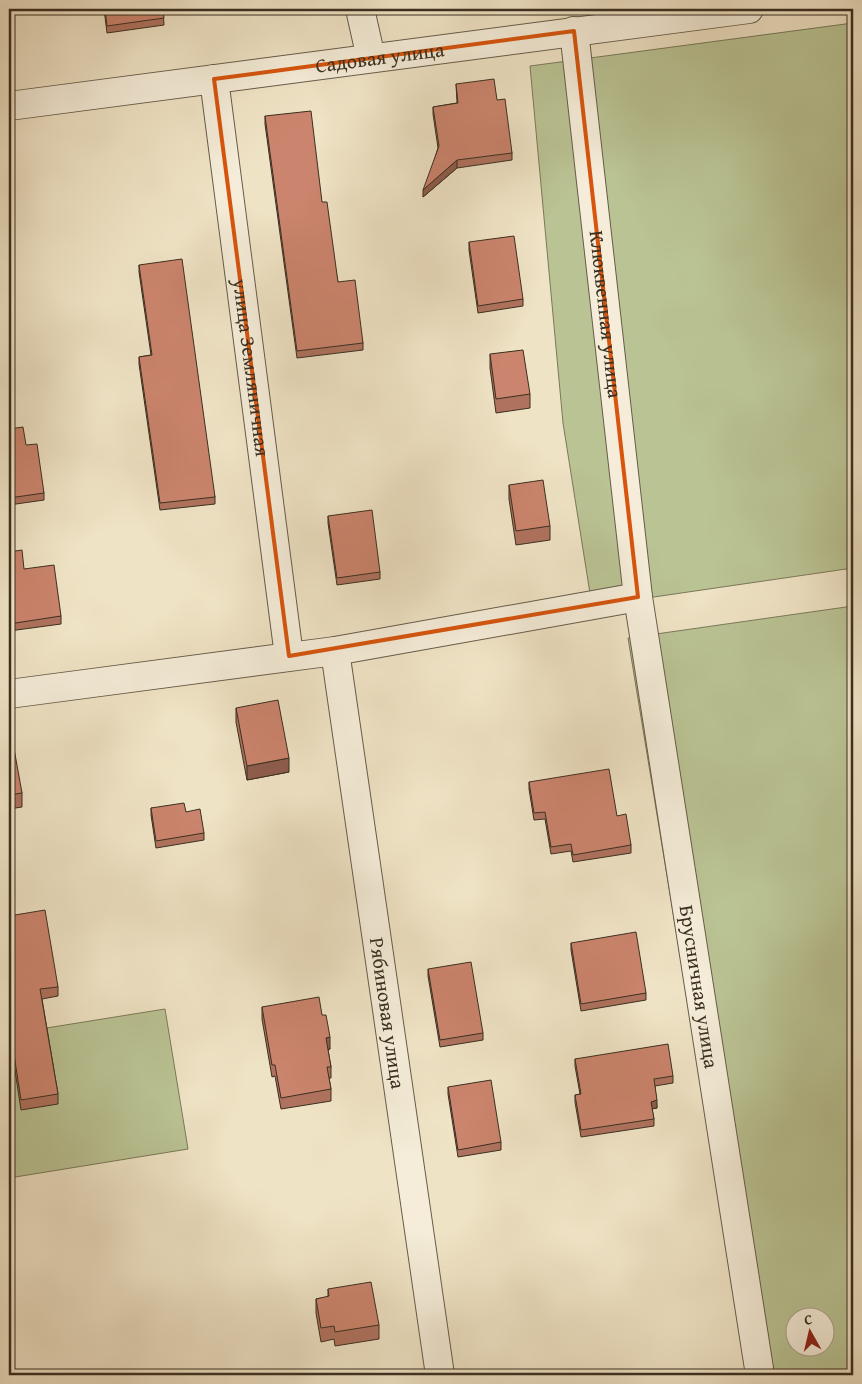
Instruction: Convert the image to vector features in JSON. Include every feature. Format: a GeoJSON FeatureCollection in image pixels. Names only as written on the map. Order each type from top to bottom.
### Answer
{"type":"FeatureCollection","features":[{"type":"Feature","properties":{"kind":"street"},"geometry":{"type":"LineString","coordinates":[[360,9],[370,58]]}},
{"type":"Feature","properties":{"kind":"street","name":"Садовая улица"},"geometry":{"type":"LineString","coordinates":[[9,106],[750,9]]}},
{"type":"Feature","properties":{"kind":"street","name":"Клюквенная улица"},"geometry":{"type":"LineString","coordinates":[[574,31],[638,597]]}},
{"type":"Feature","properties":{"kind":"street","name":"улица Земляничная"},"geometry":{"type":"LineString","coordinates":[[214,78],[289,656]]}},
{"type":"Feature","properties":{"kind":"street"},"geometry":{"type":"LineString","coordinates":[[9,694],[335,651],[638,597]]}},
{"type":"Feature","properties":{"kind":"street","name":"Брусничная улица"},"geometry":{"type":"LineString","coordinates":[[638,597],[760,1375]]}},
{"type":"Feature","properties":{"kind":"street","name":"Рябиновая улица"},"geometry":{"type":"LineString","coordinates":[[335,651],[440,1375]]}},
{"type":"Feature","properties":{"kind":"highlighted area"},"geometry":{"type":"Polygon","coordinates":[[[574,31],[638,597],[289,656],[214,79],[574,31]]]}},
{"type":"Feature","properties":{"kind":"green space"},"geometry":{"type":"Polygon","coordinates":[[[853,23],[853,568],[592,606],[563,423],[530,66],[853,23]]]}},
{"type":"Feature","properties":{"kind":"green space"},"geometry":{"type":"Polygon","coordinates":[[[853,606],[853,1375],[749,1375],[628,638],[853,606]]]}},
{"type":"Feature","properties":{"kind":"green space"},"geometry":{"type":"Polygon","coordinates":[[[165,1009],[188,1149],[9,1178],[9,1034],[165,1009]]]}},
{"type":"Feature","properties":{"kind":"building"},"geometry":{"type":"Polygon","coordinates":[[[105,9],[163,9],[164,18],[107,26],[105,9]]]}},
{"type":"Feature","properties":{"kind":"building"},"geometry":{"type":"Polygon","coordinates":[[[494,79],[497,100],[505,99],[512,153],[457,160],[423,190],[439,146],[433,107],[458,103],[456,84],[494,79]]]}},
{"type":"Feature","properties":{"kind":"building"},"geometry":{"type":"Polygon","coordinates":[[[311,111],[322,202],[327,202],[338,282],[355,280],[363,343],[297,351],[265,116],[311,111]]]}},
{"type":"Feature","properties":{"kind":"building"},"geometry":{"type":"Polygon","coordinates":[[[514,236],[523,299],[478,306],[469,242],[514,236]]]}},
{"type":"Feature","properties":{"kind":"building"},"geometry":{"type":"Polygon","coordinates":[[[182,259],[215,497],[160,503],[139,357],[152,355],[139,265],[182,259]]]}},
{"type":"Feature","properties":{"kind":"building"},"geometry":{"type":"Polygon","coordinates":[[[523,350],[530,394],[496,399],[490,354],[523,350]]]}},
{"type":"Feature","properties":{"kind":"building"},"geometry":{"type":"Polygon","coordinates":[[[23,427],[26,445],[37,444],[44,493],[9,498],[9,429],[23,427]]]}},
{"type":"Feature","properties":{"kind":"building"},"geometry":{"type":"Polygon","coordinates":[[[543,480],[550,526],[516,531],[509,485],[543,480]]]}},
{"type":"Feature","properties":{"kind":"building"},"geometry":{"type":"Polygon","coordinates":[[[372,510],[380,572],[337,578],[328,516],[372,510]]]}},
{"type":"Feature","properties":{"kind":"building"},"geometry":{"type":"Polygon","coordinates":[[[22,550],[24,569],[54,565],[61,616],[9,624],[9,552],[22,550]]]}},
{"type":"Feature","properties":{"kind":"building"},"geometry":{"type":"Polygon","coordinates":[[[278,700],[289,758],[247,766],[236,708],[278,700]]]}},
{"type":"Feature","properties":{"kind":"building"},"geometry":{"type":"Polygon","coordinates":[[[13,743],[22,793],[9,795],[9,744],[13,743]]]}},
{"type":"Feature","properties":{"kind":"building"},"geometry":{"type":"Polygon","coordinates":[[[609,769],[617,816],[626,814],[631,845],[573,855],[571,844],[551,847],[545,812],[534,813],[529,782],[609,769]]]}},
{"type":"Feature","properties":{"kind":"building"},"geometry":{"type":"Polygon","coordinates":[[[184,803],[186,812],[200,809],[204,833],[156,841],[151,808],[184,803]]]}},
{"type":"Feature","properties":{"kind":"building"},"geometry":{"type":"Polygon","coordinates":[[[45,910],[58,987],[40,989],[58,1094],[21,1100],[9,1022],[9,916],[45,910]]]}},
{"type":"Feature","properties":{"kind":"building"},"geometry":{"type":"Polygon","coordinates":[[[636,932],[646,993],[581,1004],[571,943],[636,932]]]}},
{"type":"Feature","properties":{"kind":"building"},"geometry":{"type":"Polygon","coordinates":[[[471,962],[483,1033],[440,1040],[428,969],[471,962]]]}},
{"type":"Feature","properties":{"kind":"building"},"geometry":{"type":"Polygon","coordinates":[[[319,997],[322,1015],[326,1015],[330,1037],[326,1038],[331,1067],[327,1067],[331,1089],[281,1098],[275,1065],[272,1065],[262,1007],[319,997]]]}},
{"type":"Feature","properties":{"kind":"building"},"geometry":{"type":"Polygon","coordinates":[[[668,1044],[673,1076],[654,1079],[657,1100],[651,1102],[654,1119],[581,1130],[575,1095],[581,1094],[575,1059],[668,1044]]]}},
{"type":"Feature","properties":{"kind":"building"},"geometry":{"type":"Polygon","coordinates":[[[491,1080],[501,1142],[458,1150],[448,1087],[491,1080]]]}},
{"type":"Feature","properties":{"kind":"building"},"geometry":{"type":"Polygon","coordinates":[[[371,1282],[379,1325],[335,1332],[334,1326],[321,1328],[316,1299],[329,1296],[328,1289],[371,1282]]]}}]}
